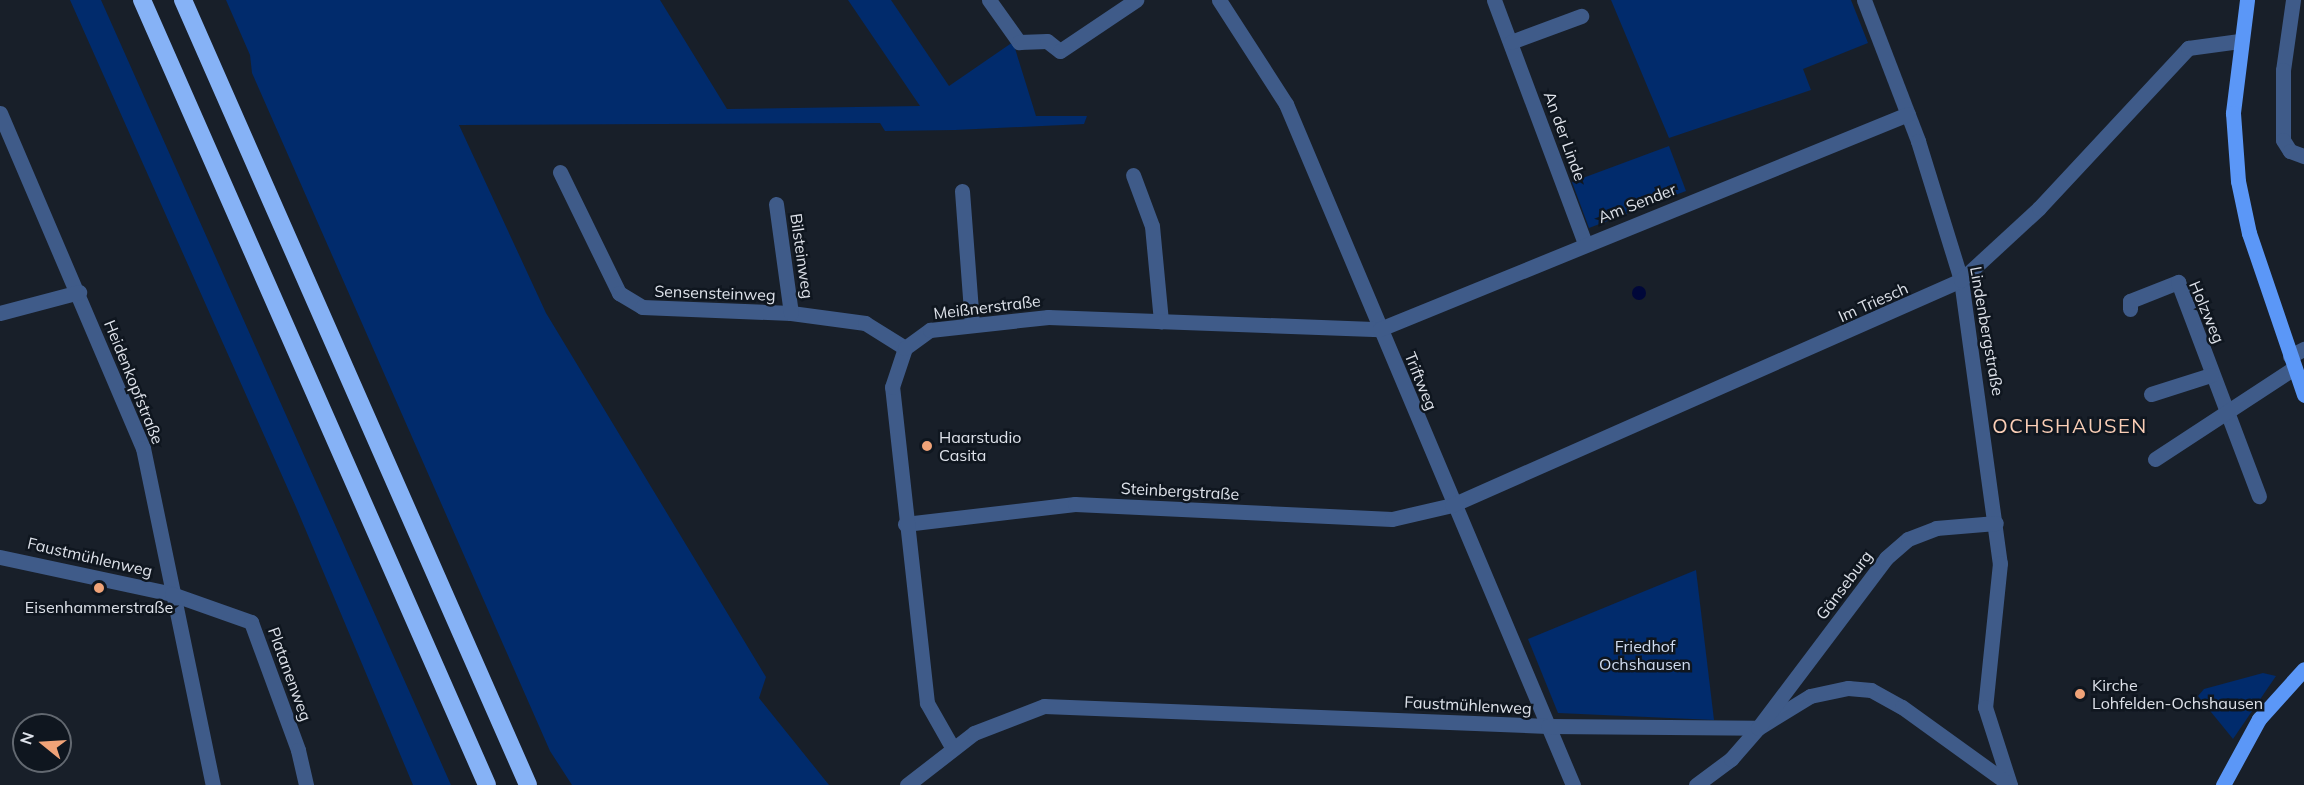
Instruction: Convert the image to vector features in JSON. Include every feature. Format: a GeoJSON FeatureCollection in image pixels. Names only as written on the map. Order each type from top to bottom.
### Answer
{"type":"FeatureCollection","features":[{"type":"Feature","properties":{"kind":"highway"},"geometry":{"type":"LineString","coordinates":[[142,0],[487,785]]}},
{"type":"Feature","properties":{"kind":"highway"},"geometry":{"type":"LineString","coordinates":[[183,0],[528,785]]}},
{"type":"Feature","properties":{"kind":"main road"},"geometry":{"type":"LineString","coordinates":[[2247,0],[2240,41],[2233,113],[2238,181],[2296,358],[2304,395]]}},
{"type":"Feature","properties":{"kind":"main road"},"geometry":{"type":"LineString","coordinates":[[2223,785],[2259,719],[2304,669]]}},
{"type":"Feature","properties":{"kind":"street"},"geometry":{"type":"LineString","coordinates":[[989,0],[1019,42],[1047,41],[1060,51],[1136,0]]}},
{"type":"Feature","properties":{"kind":"street","name":"Triftweg"},"geometry":{"type":"LineString","coordinates":[[1220,0],[1286,104],[1452,505],[1573,785]]}},
{"type":"Feature","properties":{"kind":"street","name":"An der Linde"},"geometry":{"type":"LineString","coordinates":[[1494,0],[1585,243]]}},
{"type":"Feature","properties":{"kind":"street","name":"Lindenbergstraße"},"geometry":{"type":"LineString","coordinates":[[1864,0],[1908,114],[1961,280],[2000,564],[1985,706],[2010,785]]}},
{"type":"Feature","properties":{"kind":"street"},"geometry":{"type":"LineString","coordinates":[[2293,0],[2283,70],[2283,140],[2290,151],[2304,156]]}},
{"type":"Feature","properties":{"kind":"street"},"geometry":{"type":"LineString","coordinates":[[1511,42],[1581,16]]}},
{"type":"Feature","properties":{"kind":"street","name":"Im Triesch"},"geometry":{"type":"LineString","coordinates":[[1452,505],[1961,280],[2039,208],[2188,48],[2240,41]]}},
{"type":"Feature","properties":{"kind":"street","name":"Heidenkopfstraße"},"geometry":{"type":"LineString","coordinates":[[0,113],[79,292],[143,448],[213,785]]}},
{"type":"Feature","properties":{"kind":"street","name":"Am Sender"},"geometry":{"type":"LineString","coordinates":[[1380,329],[1585,243],[1908,114]]}},
{"type":"Feature","properties":{"kind":"street","name":"Sensensteinweg"},"geometry":{"type":"LineString","coordinates":[[560,172],[619,293],[642,307],[791,313],[865,323],[905,348]]}},
{"type":"Feature","properties":{"kind":"street"},"geometry":{"type":"LineString","coordinates":[[1133,175],[1152,226],[1161,321]]}},
{"type":"Feature","properties":{"kind":"street"},"geometry":{"type":"LineString","coordinates":[[962,191],[972,324]]}},
{"type":"Feature","properties":{"kind":"street","name":"Bilsteinweg"},"geometry":{"type":"LineString","coordinates":[[776,204],[791,313]]}},
{"type":"Feature","properties":{"kind":"street","name":"Holzweg"},"geometry":{"type":"LineString","coordinates":[[2130,309],[2130,301],[2178,282],[2211,375],[2259,496]]}},
{"type":"Feature","properties":{"kind":"street"},"geometry":{"type":"LineString","coordinates":[[0,313],[79,292]]}},
{"type":"Feature","properties":{"kind":"street","name":"Meißnerstraße"},"geometry":{"type":"LineString","coordinates":[[905,348],[930,330],[1048,317],[1380,329]]}},
{"type":"Feature","properties":{"kind":"street"},"geometry":{"type":"LineString","coordinates":[[905,348],[892,387],[905,524],[927,703],[952,747]]}},
{"type":"Feature","properties":{"kind":"street"},"geometry":{"type":"LineString","coordinates":[[2155,459],[2228,416],[2296,358]]}},
{"type":"Feature","properties":{"kind":"street"},"geometry":{"type":"LineString","coordinates":[[2151,394],[2211,375]]}},
{"type":"Feature","properties":{"kind":"street","name":"Steinbergstraße"},"geometry":{"type":"LineString","coordinates":[[905,524],[1075,504],[1392,519],[1452,505]]}},
{"type":"Feature","properties":{"kind":"street","name":"Gänseburg"},"geometry":{"type":"LineString","coordinates":[[1758,728],[1886,558],[1908,539],[1936,528],[1996,523]]}},
{"type":"Feature","properties":{"kind":"street","name":"Faustmühlenweg"},"geometry":{"type":"LineString","coordinates":[[0,557],[172,594]]}},
{"type":"Feature","properties":{"kind":"street","name":"Platanenweg"},"geometry":{"type":"LineString","coordinates":[[172,594],[251,622],[298,750],[306,785]]}},
{"type":"Feature","properties":{"kind":"street"},"geometry":{"type":"LineString","coordinates":[[1696,785],[1731,759],[1758,728],[1810,696],[1871,690],[1902,707],[2010,785]]}},
{"type":"Feature","properties":{"kind":"street","name":"Faustmühlenweg"},"geometry":{"type":"LineString","coordinates":[[907,785],[952,747],[1012,714],[1069,704],[1548,726],[1758,728]]}},
{"type":"Feature","properties":{"kind":"green space"},"geometry":{"type":"Polygon","coordinates":[[[70,0],[101,0],[451,785],[413,785],[296,507],[70,0]]]}},
{"type":"Feature","properties":{"kind":"green space"},"geometry":{"type":"Polygon","coordinates":[[[226,0],[660,0],[727,109],[920,106],[848,0],[891,0],[949,86],[1013,42],[1036,116],[1087,116],[1084,124],[955,130],[885,131],[880,123],[459,125],[546,313],[766,677],[759,698],[829,785],[572,785],[550,751],[252,73],[250,55],[226,0]]]}},
{"type":"Feature","properties":{"kind":"green space"},"geometry":{"type":"Polygon","coordinates":[[[1611,0],[1851,0],[1868,43],[1803,69],[1811,90],[1669,138],[1611,0]]]}},
{"type":"Feature","properties":{"kind":"green space"},"geometry":{"type":"Polygon","coordinates":[[[1669,146],[1686,191],[1589,228],[1572,182],[1669,146]]]}},
{"type":"Feature","properties":{"kind":"green space","name":"Friedhof Ochshausen"},"geometry":{"type":"Polygon","coordinates":[[[1696,570],[1714,720],[1558,713],[1528,639],[1696,570]]]}},
{"type":"Feature","properties":{"kind":"green space"},"geometry":{"type":"Polygon","coordinates":[[[2263,673],[2276,676],[2233,739],[2198,696],[2204,689],[2263,673]]]}},
{"type":"Feature","properties":{"kind":"shaded area"},"geometry":{"type":"Polygon","coordinates":[[[1639,286],[1644,288],[1646,293],[1644,298],[1639,300],[1634,298],[1632,293],[1634,288],[1639,286]]]}},
{"type":"Feature","properties":{"kind":"place","name":"Haarstudio Casita"},"geometry":{"type":"Point","coordinates":[927,446]}},
{"type":"Feature","properties":{"kind":"place","name":"Eisenhammerstraße"},"geometry":{"type":"Point","coordinates":[99,588]}},
{"type":"Feature","properties":{"kind":"place","name":"Kirche Lohfelden-Ochshausen"},"geometry":{"type":"Point","coordinates":[2080,694]}},
{"type":"Feature","properties":{"kind":"district","name":"OCHSHAUSEN"},"geometry":{"type":"Point","coordinates":[2070,425]}}]}
